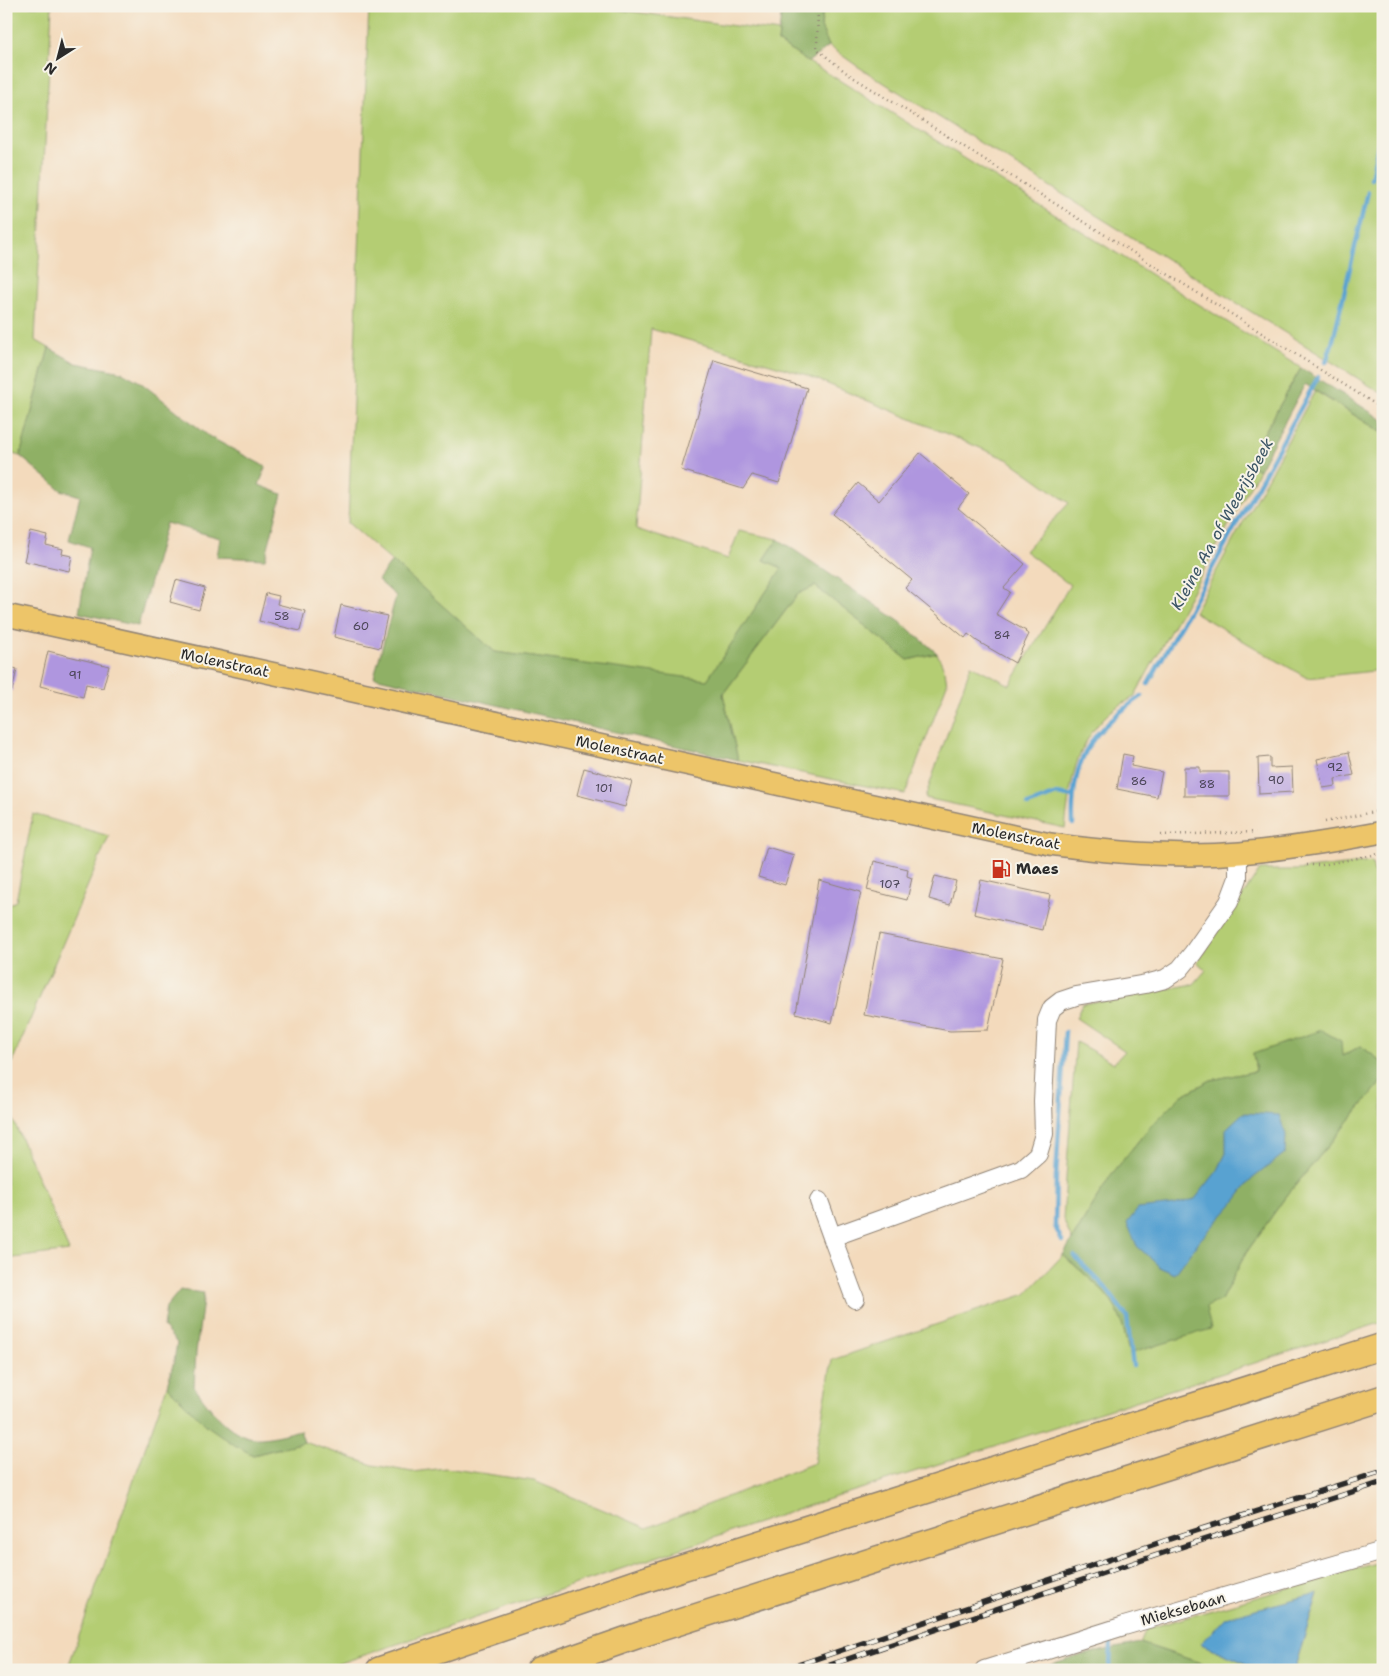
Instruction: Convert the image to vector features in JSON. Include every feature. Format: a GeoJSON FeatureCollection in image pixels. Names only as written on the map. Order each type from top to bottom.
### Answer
{"type":"FeatureCollection","features":[{"type":"Feature","properties":{"kind":"highway"},"geometry":{"type":"LineString","coordinates":[[379,1670],[644,1580],[1383,1346]]}},
{"type":"Feature","properties":{"kind":"highway"},"geometry":{"type":"LineString","coordinates":[[539,1670],[661,1628],[1383,1398]]}},
{"type":"Feature","properties":{"kind":"main road","name":"Molenstraat"},"geometry":{"type":"LineString","coordinates":[[6,615],[1050,844],[1088,850],[1146,854],[1238,853],[1319,844],[1383,832]]}},
{"type":"Feature","properties":{"kind":"street"},"geometry":{"type":"LineString","coordinates":[[832,1237],[1021,1170],[1038,1154],[1044,1134],[1047,1020],[1052,1008],[1061,1001],[1076,996],[1165,979],[1180,968],[1229,902],[1238,878],[1238,853]]}},
{"type":"Feature","properties":{"kind":"street"},"geometry":{"type":"LineString","coordinates":[[819,1201],[854,1299]]}},
{"type":"Feature","properties":{"kind":"street","name":"Mieksebaan"},"geometry":{"type":"LineString","coordinates":[[984,1670],[1124,1626],[1383,1551]]}},
{"type":"Feature","properties":{"kind":"path"},"geometry":{"type":"LineString","coordinates":[[818,6],[817,49],[848,74],[1383,409]]}},
{"type":"Feature","properties":{"kind":"path"},"geometry":{"type":"LineString","coordinates":[[1319,824],[1383,810]]}},
{"type":"Feature","properties":{"kind":"path"},"geometry":{"type":"LineString","coordinates":[[1154,834],[1259,832]]}},
{"type":"Feature","properties":{"kind":"green space"},"geometry":{"type":"Polygon","coordinates":[[[6,6],[52,6],[35,340],[49,348],[20,456],[6,452],[6,6]]]}},
{"type":"Feature","properties":{"kind":"green space"},"geometry":{"type":"Polygon","coordinates":[[[369,6],[591,6],[779,32],[778,42],[808,62],[1301,368],[1247,463],[1259,470],[1134,697],[1110,712],[1089,737],[1076,765],[1072,779],[1065,828],[925,798],[971,665],[1010,685],[1070,585],[1025,551],[1069,503],[1009,460],[804,374],[651,329],[636,529],[728,559],[739,531],[778,539],[764,560],[782,568],[707,681],[495,652],[348,523],[369,6]]]}},
{"type":"Feature","properties":{"kind":"green space"},"geometry":{"type":"Polygon","coordinates":[[[782,6],[823,6],[821,27],[829,46],[808,62],[778,42],[782,6]]]}},
{"type":"Feature","properties":{"kind":"green space"},"geometry":{"type":"Polygon","coordinates":[[[823,6],[1383,6],[1383,394],[857,66],[829,46],[821,27],[823,6]]]}},
{"type":"Feature","properties":{"kind":"green space"},"geometry":{"type":"Polygon","coordinates":[[[49,348],[76,363],[122,372],[140,382],[210,437],[266,467],[259,485],[282,494],[265,559],[217,557],[220,538],[166,523],[138,626],[79,613],[90,547],[69,540],[80,496],[61,490],[20,456],[49,348]]]}},
{"type":"Feature","properties":{"kind":"green space"},"geometry":{"type":"Polygon","coordinates":[[[1301,368],[1383,420],[1383,433],[1305,384],[1259,470],[1247,463],[1301,368]]]}},
{"type":"Feature","properties":{"kind":"green space"},"geometry":{"type":"Polygon","coordinates":[[[1315,391],[1383,433],[1383,670],[1307,678],[1194,612],[1315,391]]]}},
{"type":"Feature","properties":{"kind":"green space"},"geometry":{"type":"Polygon","coordinates":[[[778,539],[899,621],[937,653],[908,660],[815,586],[798,594],[723,694],[738,760],[374,677],[396,596],[378,580],[392,561],[495,652],[707,680],[782,568],[764,560],[778,539]]]}},
{"type":"Feature","properties":{"kind":"green space"},"geometry":{"type":"Polygon","coordinates":[[[815,586],[908,660],[937,653],[945,671],[947,684],[905,794],[738,760],[723,694],[798,594],[815,586]]]}},
{"type":"Feature","properties":{"kind":"green space"},"geometry":{"type":"Polygon","coordinates":[[[33,814],[109,836],[6,1076],[6,906],[16,901],[33,814]]]}},
{"type":"Feature","properties":{"kind":"green space"},"geometry":{"type":"Polygon","coordinates":[[[1372,862],[1383,922],[1383,1063],[1361,1046],[1342,1056],[1253,1054],[1256,1071],[1211,1080],[1181,1096],[1148,1129],[1111,1175],[1072,1240],[1063,1219],[1076,1042],[1114,1063],[1125,1051],[1076,1018],[1082,1004],[1194,984],[1206,970],[1197,962],[1260,870],[1298,870],[1372,862]]]}},
{"type":"Feature","properties":{"kind":"green space"},"geometry":{"type":"Polygon","coordinates":[[[1321,1030],[1341,1041],[1342,1056],[1361,1046],[1383,1063],[1383,1080],[1284,1199],[1246,1253],[1221,1300],[1206,1307],[1211,1329],[1129,1354],[1121,1319],[1111,1301],[1063,1255],[1111,1175],[1148,1129],[1181,1096],[1211,1080],[1256,1071],[1253,1054],[1321,1030]]]}},
{"type":"Feature","properties":{"kind":"green space"},"geometry":{"type":"Polygon","coordinates":[[[1383,1080],[1383,1322],[826,1500],[320,1670],[67,1670],[167,1386],[206,1425],[253,1455],[304,1442],[373,1465],[412,1472],[446,1468],[534,1481],[647,1528],[814,1463],[832,1360],[1026,1294],[1063,1255],[1098,1287],[1116,1308],[1129,1354],[1206,1307],[1221,1300],[1246,1253],[1284,1199],[1383,1080]]]}},
{"type":"Feature","properties":{"kind":"green space"},"geometry":{"type":"Polygon","coordinates":[[[6,1103],[69,1251],[6,1259],[6,1103]]]}},
{"type":"Feature","properties":{"kind":"green space"},"geometry":{"type":"Polygon","coordinates":[[[180,1290],[204,1293],[196,1352],[194,1387],[207,1404],[232,1429],[251,1438],[277,1436],[300,1430],[304,1442],[253,1455],[236,1446],[206,1425],[167,1386],[177,1343],[163,1327],[166,1307],[180,1290]]]}},
{"type":"Feature","properties":{"kind":"green space"},"geometry":{"type":"Polygon","coordinates":[[[1383,1561],[1383,1670],[1294,1670],[1318,1594],[1201,1644],[1261,1670],[1222,1670],[1140,1643],[1146,1629],[1383,1561]]]}},
{"type":"Feature","properties":{"kind":"green space"},"geometry":{"type":"Polygon","coordinates":[[[1140,1643],[1222,1670],[1036,1670],[1082,1655],[1140,1643]]]}},
{"type":"Feature","properties":{"kind":"water"},"geometry":{"type":"Polygon","coordinates":[[[1243,1113],[1279,1115],[1286,1135],[1285,1153],[1252,1179],[1232,1205],[1200,1240],[1175,1274],[1161,1268],[1137,1246],[1127,1223],[1138,1209],[1174,1205],[1195,1199],[1218,1170],[1226,1153],[1226,1129],[1243,1113]]]}},
{"type":"Feature","properties":{"kind":"water"},"geometry":{"type":"Polygon","coordinates":[[[1318,1593],[1294,1670],[1261,1670],[1201,1644],[1226,1617],[1318,1593]]]}},
{"type":"Feature","properties":{"kind":"building"},"geometry":{"type":"Polygon","coordinates":[[[714,360],[807,388],[779,483],[752,475],[743,489],[681,470],[714,360]]]}},
{"type":"Feature","properties":{"kind":"building"},"geometry":{"type":"Polygon","coordinates":[[[920,453],[969,494],[958,508],[1025,564],[1004,588],[1010,592],[996,614],[1029,634],[1015,663],[968,634],[965,638],[905,588],[912,580],[832,514],[858,483],[879,501],[920,453]]]}},
{"type":"Feature","properties":{"kind":"building"},"geometry":{"type":"Polygon","coordinates":[[[31,532],[48,536],[46,545],[63,549],[62,554],[72,556],[69,571],[24,561],[31,532]]]}},
{"type":"Feature","properties":{"kind":"building"},"geometry":{"type":"Polygon","coordinates":[[[176,580],[205,588],[199,610],[170,602],[176,580]]]}},
{"type":"Feature","properties":{"kind":"building"},"geometry":{"type":"Polygon","coordinates":[[[266,593],[279,596],[277,604],[305,611],[300,631],[259,621],[266,593]]]}},
{"type":"Feature","properties":{"kind":"building"},"geometry":{"type":"Polygon","coordinates":[[[341,605],[387,616],[380,648],[334,637],[341,605]]]}},
{"type":"Feature","properties":{"kind":"building"},"geometry":{"type":"Polygon","coordinates":[[[48,651],[109,666],[103,688],[86,684],[83,697],[40,686],[48,651]]]}},
{"type":"Feature","properties":{"kind":"building"},"geometry":{"type":"Polygon","coordinates":[[[6,666],[17,669],[12,691],[6,689],[6,666]]]}},
{"type":"Feature","properties":{"kind":"building"},"geometry":{"type":"Polygon","coordinates":[[[1349,752],[1354,775],[1335,779],[1336,786],[1323,788],[1317,759],[1349,752]]]}},
{"type":"Feature","properties":{"kind":"building"},"geometry":{"type":"Polygon","coordinates":[[[1123,754],[1133,756],[1131,766],[1162,772],[1157,797],[1117,789],[1123,754]]]}},
{"type":"Feature","properties":{"kind":"building"},"geometry":{"type":"Polygon","coordinates":[[[1270,757],[1270,768],[1292,767],[1293,792],[1259,794],[1258,758],[1270,757]]]}},
{"type":"Feature","properties":{"kind":"building"},"geometry":{"type":"Polygon","coordinates":[[[1184,767],[1200,767],[1200,772],[1229,772],[1229,796],[1184,796],[1184,767]]]}},
{"type":"Feature","properties":{"kind":"building"},"geometry":{"type":"Polygon","coordinates":[[[584,768],[632,781],[625,807],[577,795],[584,768]]]}},
{"type":"Feature","properties":{"kind":"building"},"geometry":{"type":"Polygon","coordinates":[[[767,847],[794,855],[785,885],[758,877],[767,847]]]}},
{"type":"Feature","properties":{"kind":"building"},"geometry":{"type":"Polygon","coordinates":[[[874,861],[908,869],[907,876],[912,878],[907,900],[867,890],[874,861]]]}},
{"type":"Feature","properties":{"kind":"building"},"geometry":{"type":"Polygon","coordinates":[[[935,876],[956,881],[950,905],[929,899],[935,876]]]}},
{"type":"Feature","properties":{"kind":"building"},"geometry":{"type":"Polygon","coordinates":[[[819,880],[861,892],[832,1023],[796,1013],[819,880]]]}},
{"type":"Feature","properties":{"kind":"building"},"geometry":{"type":"Polygon","coordinates":[[[981,880],[1050,895],[1042,930],[974,914],[981,880]]]}},
{"type":"Feature","properties":{"kind":"building"},"geometry":{"type":"Polygon","coordinates":[[[879,934],[1003,959],[988,1030],[950,1031],[864,1015],[879,934]]]}},
{"type":"Feature","properties":{"kind":"waterway","name":"Kleine Aa of Weerijsbeek"},"geometry":{"type":"LineString","coordinates":[[1371,179],[1383,122]]}},
{"type":"Feature","properties":{"kind":"waterway","name":"Kleine Aa of Weerijsbeek"},"geometry":{"type":"LineString","coordinates":[[1326,362],[1333,340],[1368,192]]}},
{"type":"Feature","properties":{"kind":"waterway","name":"Kleine Aa of Weerijsbeek"},"geometry":{"type":"LineString","coordinates":[[1148,684],[1318,377]]}},
{"type":"Feature","properties":{"kind":"waterway","name":"Kleine Aa of Weerijsbeek"},"geometry":{"type":"LineString","coordinates":[[1073,824],[1075,786],[1087,749],[1104,726],[1142,696]]}},
{"type":"Feature","properties":{"kind":"waterway"},"geometry":{"type":"LineString","coordinates":[[1028,805],[1057,794],[1073,797]]}},
{"type":"Feature","properties":{"kind":"waterway","name":"Kleine Aa of Weerijsbeek"},"geometry":{"type":"LineString","coordinates":[[1062,1241],[1055,1226],[1056,1177],[1065,1032]]}},
{"type":"Feature","properties":{"kind":"waterway","name":"Kleine Aa of Weerijsbeek"},"geometry":{"type":"LineString","coordinates":[[1074,1256],[1105,1287],[1127,1317],[1133,1366]]}},
{"type":"Feature","properties":{"kind":"waterway","name":"Kleine Aa of Weerijsbeek"},"geometry":{"type":"LineString","coordinates":[[1110,1670],[1111,1641]]}},
{"type":"Feature","properties":{"kind":"railway"},"geometry":{"type":"LineString","coordinates":[[783,1670],[1173,1538],[1383,1471]]}},
{"type":"Feature","properties":{"kind":"railway"},"geometry":{"type":"LineString","coordinates":[[815,1670],[1175,1549],[1383,1482]]}},
{"type":"Feature","properties":{"kind":"place","name":"Maes"},"geometry":{"type":"Point","coordinates":[1001,869]}}]}
